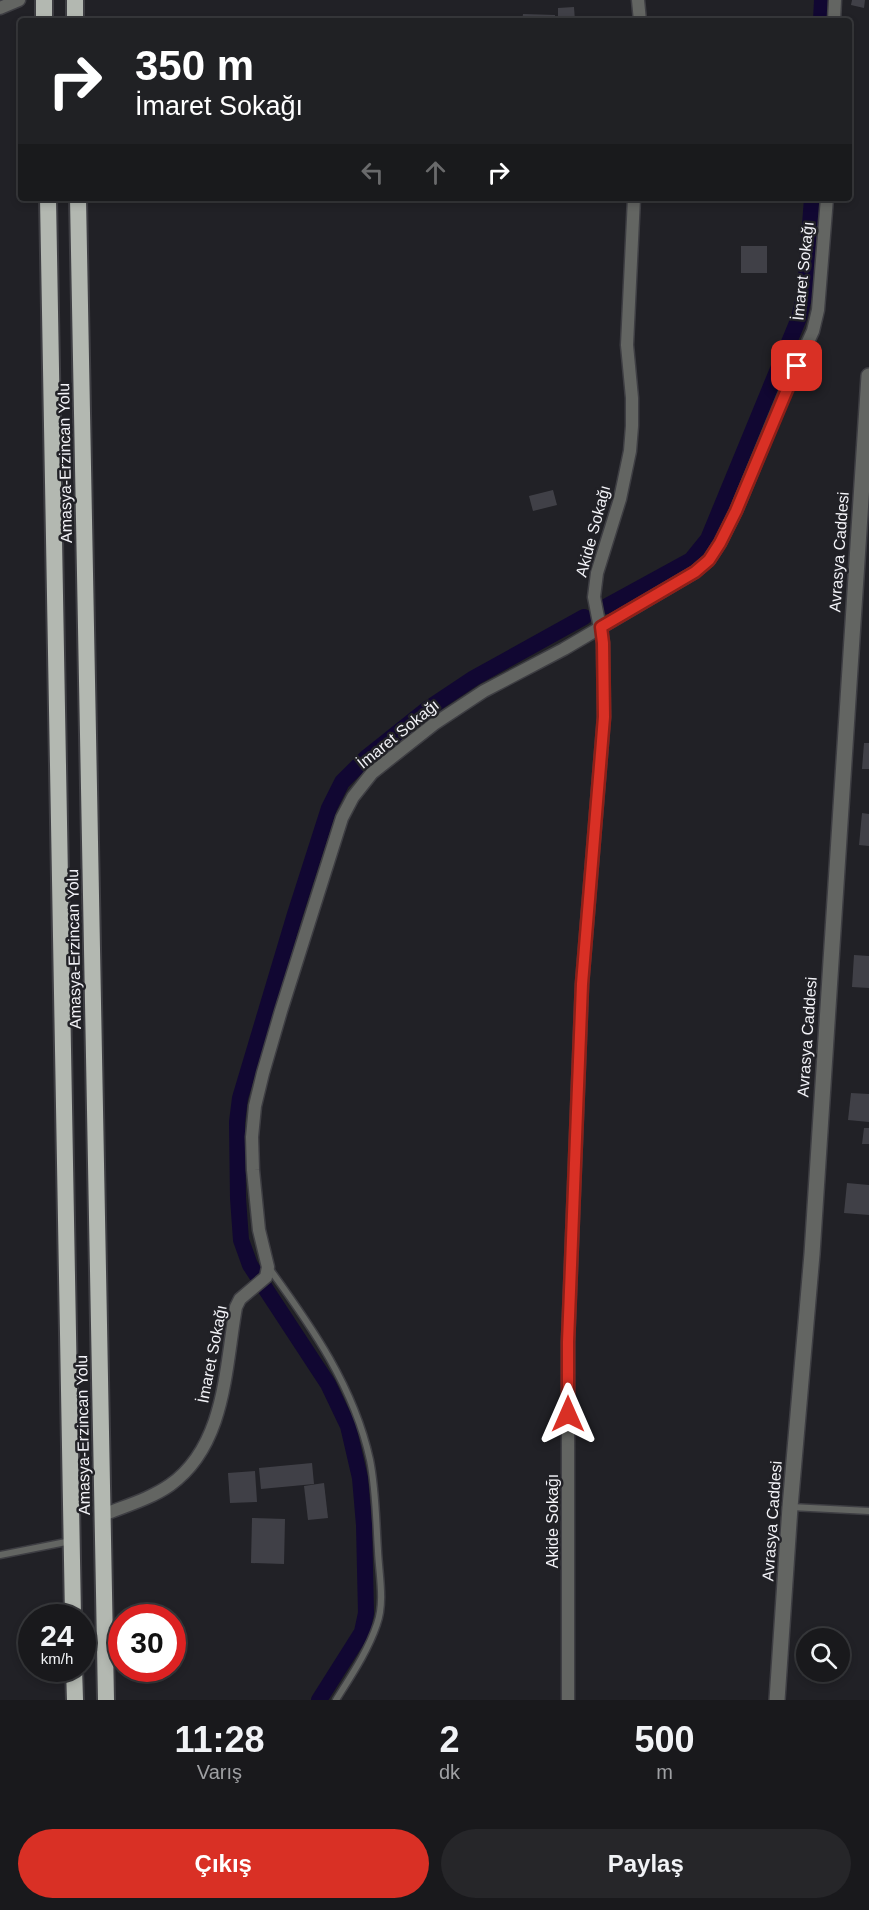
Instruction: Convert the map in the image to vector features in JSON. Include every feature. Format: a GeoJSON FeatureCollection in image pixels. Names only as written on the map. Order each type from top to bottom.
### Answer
{"type":"FeatureCollection","features":[{"type":"Feature","properties":{"kind":"highway"},"geometry":{"type":"LineString","coordinates":[[44,0],[44,18]]}},
{"type":"Feature","properties":{"kind":"highway"},"geometry":{"type":"LineString","coordinates":[[75,0],[75,18]]}},
{"type":"Feature","properties":{"kind":"highway","name":"Amasya-Erzincan Yolu"},"geometry":{"type":"LineString","coordinates":[[48,201],[73,1604]]}},
{"type":"Feature","properties":{"kind":"highway","name":"Amasya-Erzincan Yolu"},"geometry":{"type":"LineString","coordinates":[[78,201],[106,1700]]}},
{"type":"Feature","properties":{"kind":"highway"},"geometry":{"type":"LineString","coordinates":[[74,1682],[75,1700]]}},
{"type":"Feature","properties":{"kind":"street"},"geometry":{"type":"LineString","coordinates":[[0,9],[19,0]]}},
{"type":"Feature","properties":{"kind":"street"},"geometry":{"type":"LineString","coordinates":[[638,0],[640,18]]}},
{"type":"Feature","properties":{"kind":"street"},"geometry":{"type":"LineString","coordinates":[[834,18],[835,0]]}},
{"type":"Feature","properties":{"kind":"street","name":"Akide Sokağı"},"geometry":{"type":"LineString","coordinates":[[568,1700],[568,1342],[582,984],[604,717],[603,643],[594,597],[597,573],[620,499],[630,451],[632,398],[627,345],[634,201]]}},
{"type":"Feature","properties":{"kind":"street","name":"İmaret Sokağı"},"geometry":{"type":"LineString","coordinates":[[103,1515],[148,1497],[186,1472],[200,1453],[212,1430],[220,1404],[236,1307],[240,1299],[267,1272],[255,1203],[252,1137],[255,1106],[306,930],[342,818],[353,797],[372,773],[434,724],[484,691],[695,572],[709,560],[736,511],[813,331],[818,310],[826,201]]}},
{"type":"Feature","properties":{"kind":"street","name":"Avrasya Caddesi"},"geometry":{"type":"LineString","coordinates":[[777,1700],[790,1507],[812,1254],[869,376]]}},
{"type":"Feature","properties":{"kind":"lane"},"geometry":{"type":"LineString","coordinates":[[267,1272],[308,1322],[344,1384],[359,1421],[370,1461],[381,1600],[378,1622],[364,1652],[336,1700]]}},
{"type":"Feature","properties":{"kind":"lane"},"geometry":{"type":"LineString","coordinates":[[790,1507],[869,1511]]}},
{"type":"Feature","properties":{"kind":"lane"},"geometry":{"type":"LineString","coordinates":[[0,1555],[71,1540]]}},
{"type":"Feature","properties":{"kind":"building"},"geometry":{"type":"Polygon","coordinates":[[[852,0],[865,0],[864,8],[851,5],[852,0]]]}},
{"type":"Feature","properties":{"kind":"building"},"geometry":{"type":"Polygon","coordinates":[[[574,7],[575,18],[558,18],[558,8],[574,7]]]}},
{"type":"Feature","properties":{"kind":"building"},"geometry":{"type":"Polygon","coordinates":[[[523,14],[555,15],[555,18],[522,18],[523,14]]]}},
{"type":"Feature","properties":{"kind":"building"},"geometry":{"type":"Polygon","coordinates":[[[741,246],[767,246],[767,273],[741,273],[741,246]]]}},
{"type":"Feature","properties":{"kind":"building"},"geometry":{"type":"Polygon","coordinates":[[[553,490],[557,505],[533,511],[529,496],[553,490]]]}},
{"type":"Feature","properties":{"kind":"building"},"geometry":{"type":"Polygon","coordinates":[[[864,743],[869,743],[869,769],[862,769],[864,743]]]}},
{"type":"Feature","properties":{"kind":"building"},"geometry":{"type":"Polygon","coordinates":[[[862,813],[869,814],[869,846],[859,845],[862,813]]]}},
{"type":"Feature","properties":{"kind":"building"},"geometry":{"type":"Polygon","coordinates":[[[854,955],[869,956],[869,988],[852,987],[854,955]]]}},
{"type":"Feature","properties":{"kind":"building"},"geometry":{"type":"Polygon","coordinates":[[[851,1093],[869,1094],[869,1122],[848,1120],[851,1093]]]}},
{"type":"Feature","properties":{"kind":"building"},"geometry":{"type":"Polygon","coordinates":[[[864,1128],[869,1128],[869,1144],[862,1144],[864,1128]]]}},
{"type":"Feature","properties":{"kind":"building"},"geometry":{"type":"Polygon","coordinates":[[[847,1183],[869,1185],[869,1215],[844,1213],[847,1183]]]}},
{"type":"Feature","properties":{"kind":"building"},"geometry":{"type":"Polygon","coordinates":[[[312,1463],[314,1484],[261,1489],[259,1468],[312,1463]]]}},
{"type":"Feature","properties":{"kind":"building"},"geometry":{"type":"Polygon","coordinates":[[[255,1471],[257,1502],[230,1503],[228,1473],[255,1471]]]}},
{"type":"Feature","properties":{"kind":"building"},"geometry":{"type":"Polygon","coordinates":[[[324,1483],[328,1518],[308,1520],[304,1486],[324,1483]]]}},
{"type":"Feature","properties":{"kind":"building"},"geometry":{"type":"Polygon","coordinates":[[[252,1518],[285,1519],[284,1564],[251,1563],[252,1518]]]}},
{"type":"Feature","properties":{"kind":"waterway"},"geometry":{"type":"LineString","coordinates":[[821,18],[822,0]]}},
{"type":"Feature","properties":{"kind":"waterway"},"geometry":{"type":"LineString","coordinates":[[607,606],[691,560],[708,539],[799,318],[805,293],[812,201]]}},
{"type":"Feature","properties":{"kind":"waterway"},"geometry":{"type":"LineString","coordinates":[[319,1700],[362,1632],[366,1613],[364,1525],[360,1478],[348,1426],[328,1384],[250,1265],[241,1240],[237,1122],[240,1098],[329,808],[342,782],[367,757],[426,710],[474,678],[584,617]]}},
{"type":"Feature","properties":{"kind":"route"},"geometry":{"type":"LineString","coordinates":[[568,1414],[568,1342],[582,984],[604,717],[601,627],[695,572],[709,560],[736,511],[797,366]]}}]}
